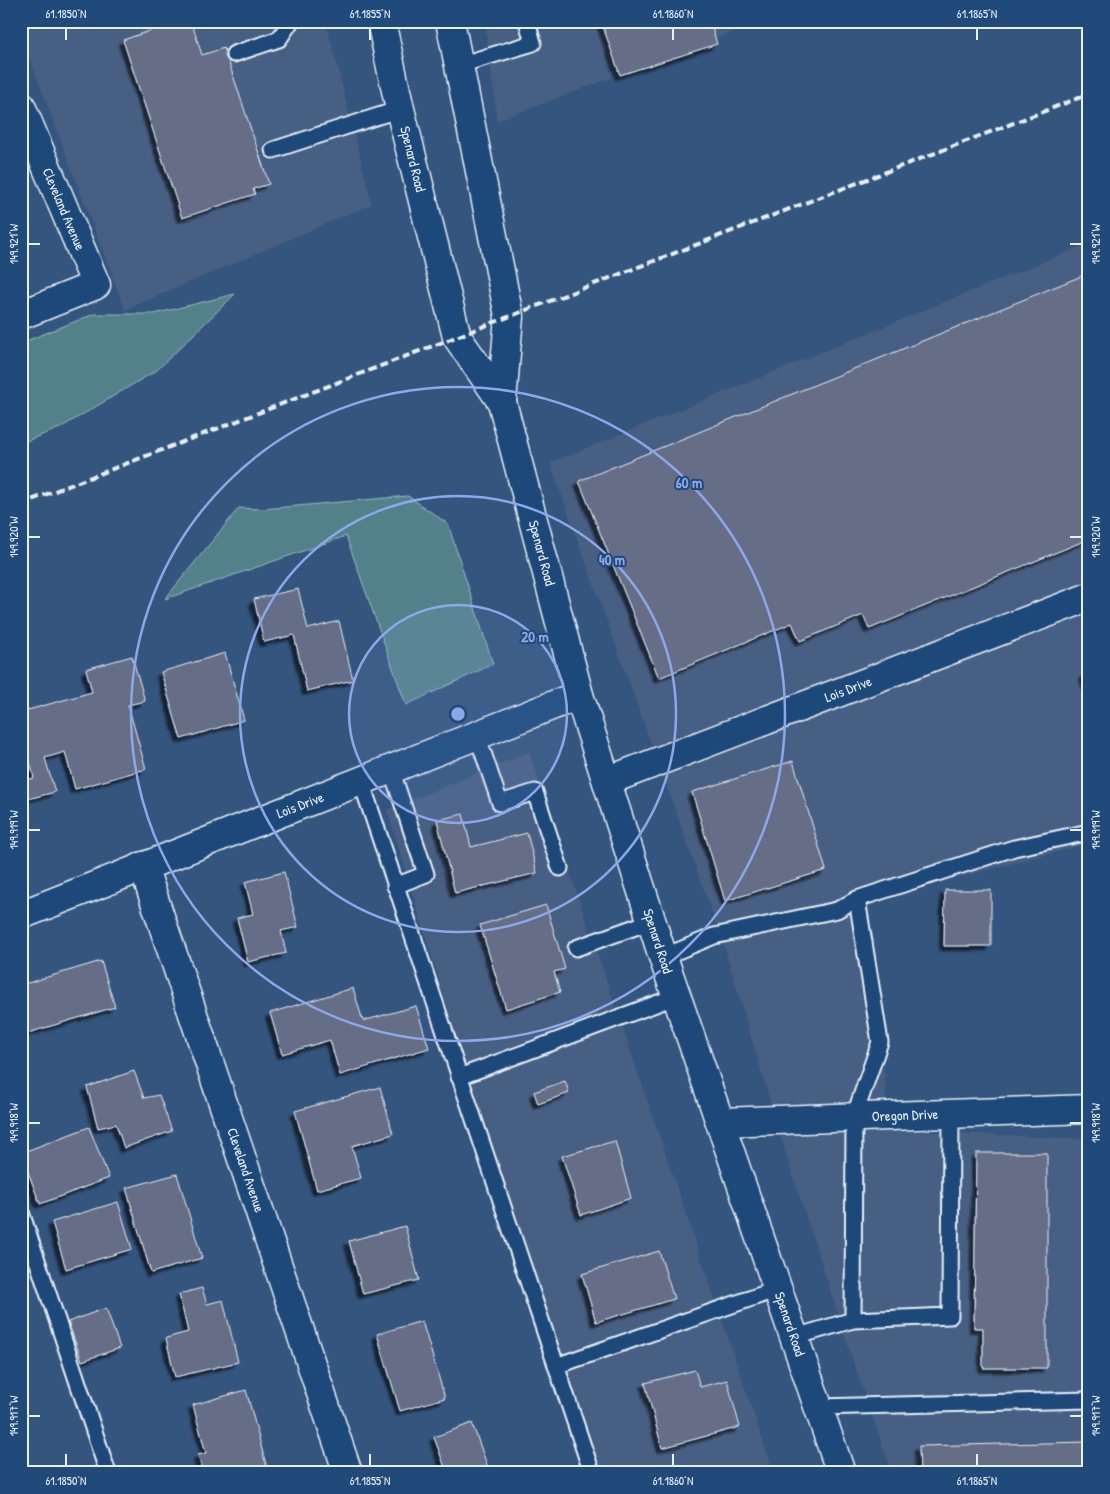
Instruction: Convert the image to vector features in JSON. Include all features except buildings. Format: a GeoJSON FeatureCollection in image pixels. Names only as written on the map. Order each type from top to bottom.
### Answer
{"type":"FeatureCollection","features":[{"type":"Feature","properties":{"kind":"street","name":"Spenard Road"},"geometry":{"type":"LineString","coordinates":[[381,21],[400,109],[457,337],[502,402]]}},
{"type":"Feature","properties":{"kind":"street","name":"Spenard Road"},"geometry":{"type":"LineString","coordinates":[[450,21],[509,316],[502,402],[579,695],[663,957],[841,1473]]}},
{"type":"Feature","properties":{"kind":"street","name":"Cleveland Avenue"},"geometry":{"type":"LineString","coordinates":[[21,106],[96,285],[21,315]]}},
{"type":"Feature","properties":{"kind":"street","name":"Lois Drive"},"geometry":{"type":"LineString","coordinates":[[607,781],[1089,597]]}},
{"type":"Feature","properties":{"kind":"street","name":"Lois Drive"},"geometry":{"type":"LineString","coordinates":[[21,915],[579,695]]}},
{"type":"Feature","properties":{"kind":"street","name":"Cleveland Avenue"},"geometry":{"type":"LineString","coordinates":[[143,866],[348,1473]]}},
{"type":"Feature","properties":{"kind":"street","name":"Oregon Drive"},"geometry":{"type":"LineString","coordinates":[[721,1122],[1089,1109]]}},
{"type":"Feature","properties":{"kind":"lane"},"geometry":{"type":"LineString","coordinates":[[234,54],[279,39],[290,21]]}},
{"type":"Feature","properties":{"kind":"lane"},"geometry":{"type":"LineString","coordinates":[[459,66],[533,43],[527,21]]}},
{"type":"Feature","properties":{"kind":"lane"},"geometry":{"type":"LineString","coordinates":[[273,150],[400,109]]}},
{"type":"Feature","properties":{"kind":"lane"},"geometry":{"type":"LineString","coordinates":[[477,735],[500,803],[535,792],[560,868]]}},
{"type":"Feature","properties":{"kind":"lane"},"geometry":{"type":"LineString","coordinates":[[391,769],[426,874],[395,886]]}},
{"type":"Feature","properties":{"kind":"lane"},"geometry":{"type":"LineString","coordinates":[[361,781],[592,1473]]}},
{"type":"Feature","properties":{"kind":"lane"},"geometry":{"type":"LineString","coordinates":[[663,957],[714,936],[837,910],[857,899],[1014,848],[1089,832]]}},
{"type":"Feature","properties":{"kind":"lane"},"geometry":{"type":"LineString","coordinates":[[853,1320],[854,1117],[880,1042],[857,899]]}},
{"type":"Feature","properties":{"kind":"lane"},"geometry":{"type":"LineString","coordinates":[[576,948],[652,921]]}},
{"type":"Feature","properties":{"kind":"lane"},"geometry":{"type":"LineString","coordinates":[[459,1076],[677,996]]}},
{"type":"Feature","properties":{"kind":"lane"},"geometry":{"type":"LineString","coordinates":[[795,1337],[853,1320],[950,1316],[951,1114]]}},
{"type":"Feature","properties":{"kind":"lane"},"geometry":{"type":"LineString","coordinates":[[21,1212],[108,1473]]}},
{"type":"Feature","properties":{"kind":"lane"},"geometry":{"type":"LineString","coordinates":[[556,1366],[778,1289]]}},
{"type":"Feature","properties":{"kind":"lane"},"geometry":{"type":"LineString","coordinates":[[818,1407],[1089,1400],[1089,1388]]}},
{"type":"Feature","properties":{"kind":"shaded area"},"geometry":{"type":"Polygon","coordinates":[[[21,21],[326,21],[372,204],[125,310],[21,36],[21,21]]]}},
{"type":"Feature","properties":{"kind":"shaded area"},"geometry":{"type":"Polygon","coordinates":[[[485,21],[763,21],[497,121],[485,21]]]}},
{"type":"Feature","properties":{"kind":"shaded area"},"geometry":{"type":"Polygon","coordinates":[[[1089,243],[1089,843],[859,904],[885,1081],[887,1130],[1089,1139],[1089,1473],[892,1473],[852,1358],[788,1161],[725,949],[550,463],[1089,243]]]}},
{"type":"Feature","properties":{"kind":"shaded area"},"geometry":{"type":"Polygon","coordinates":[[[529,752],[774,1473],[597,1473],[506,1198],[387,810],[529,752]]]}},
{"type":"Feature","properties":{"kind":"green space"},"geometry":{"type":"Polygon","coordinates":[[[235,294],[157,370],[60,428],[21,443],[21,343],[94,314],[154,314],[235,294]]]}},
{"type":"Feature","properties":{"kind":"green space"},"geometry":{"type":"Polygon","coordinates":[[[408,496],[448,524],[493,664],[406,705],[346,536],[165,599],[239,508],[263,509],[408,496]]]}},
{"type":"Feature","properties":{"kind":"railway"},"geometry":{"type":"LineString","coordinates":[[21,504],[1089,94]]}}]}
